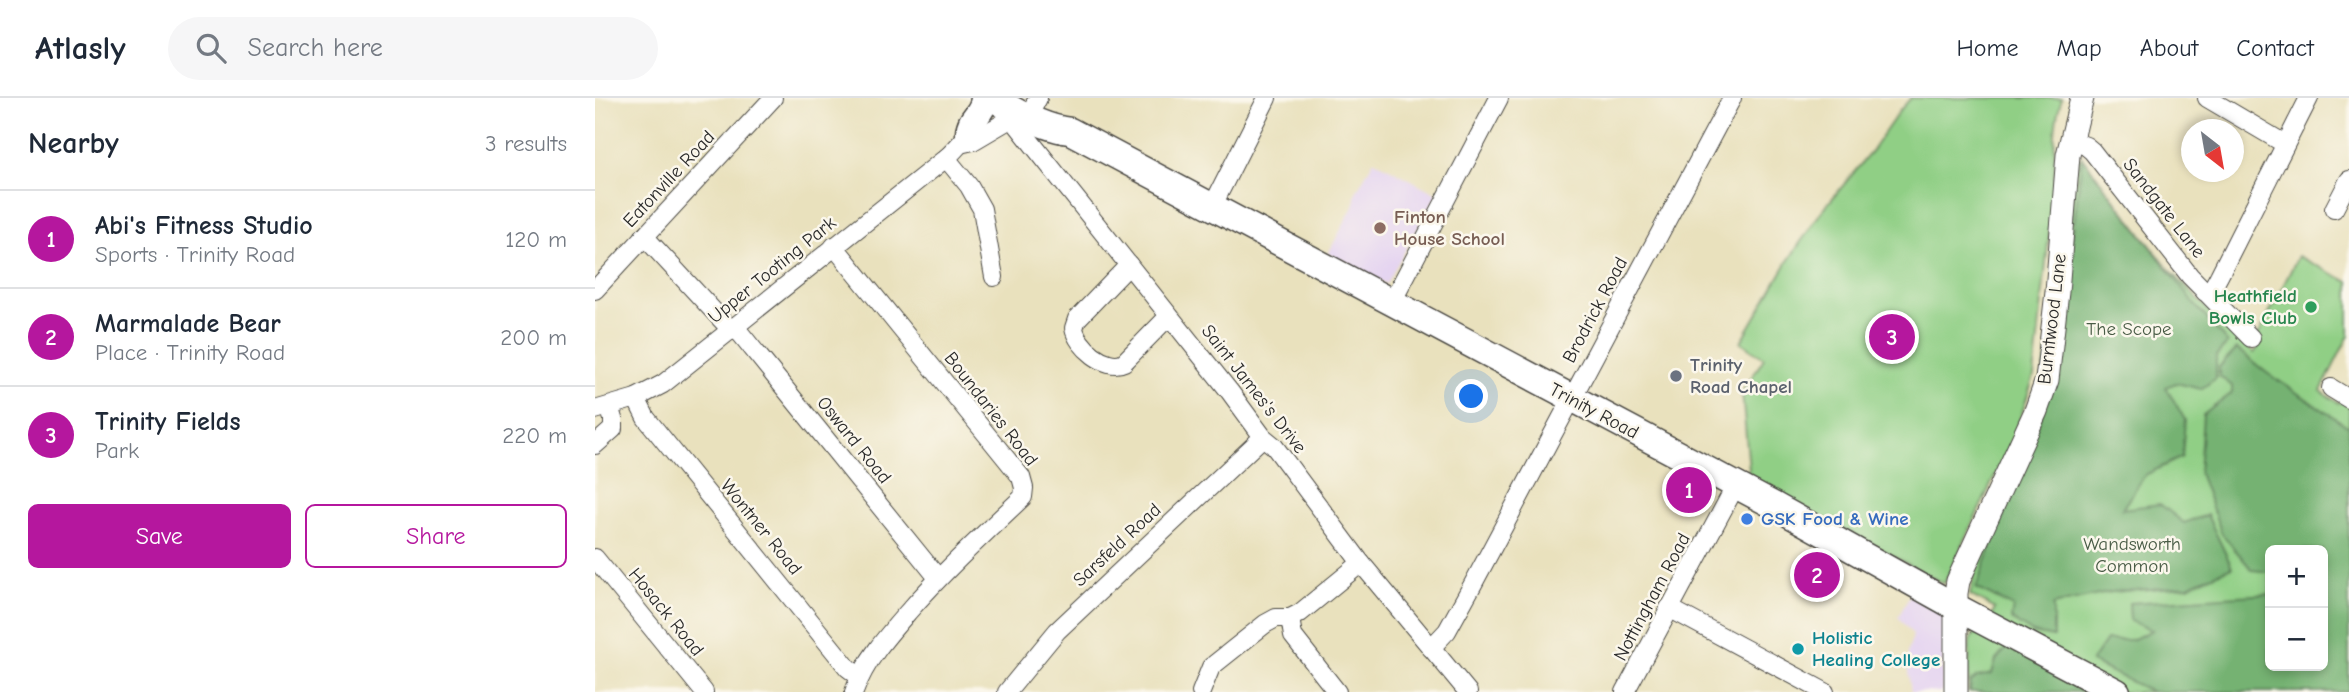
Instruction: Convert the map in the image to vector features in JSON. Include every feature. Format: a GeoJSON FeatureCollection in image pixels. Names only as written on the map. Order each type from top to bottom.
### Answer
{"type":"FeatureCollection","features":[{"type":"Feature","properties":{"kind":"highway","name":"Trinity Road"},"geometry":{"type":"LineString","coordinates":[[1015,105],[1065,122],[1070,131],[1736,485],[1956,607],[2117,692]]}},
{"type":"Feature","properties":{"kind":"highway"},"geometry":{"type":"LineString","coordinates":[[967,138],[972,120],[983,110],[1015,105]]}},
{"type":"Feature","properties":{"kind":"main road","name":"Burntwood Lane"},"geometry":{"type":"LineString","coordinates":[[1957,692],[1958,581],[2036,411],[2047,380],[2070,140],[2082,98]]}},
{"type":"Feature","properties":{"kind":"street","name":"Eatonville Road"},"geometry":{"type":"LineString","coordinates":[[595,290],[773,98]]}},
{"type":"Feature","properties":{"kind":"street"},"geometry":{"type":"LineString","coordinates":[[1213,207],[1267,98]]}},
{"type":"Feature","properties":{"kind":"street"},"geometry":{"type":"LineString","coordinates":[[1392,302],[1499,98]]}},
{"type":"Feature","properties":{"kind":"street","name":"Brodrick Road"},"geometry":{"type":"LineString","coordinates":[[1431,648],[1447,631],[1732,98]]}},
{"type":"Feature","properties":{"kind":"street"},"geometry":{"type":"LineString","coordinates":[[2207,98],[2285,144]]}},
{"type":"Feature","properties":{"kind":"street"},"geometry":{"type":"LineString","coordinates":[[2205,292],[2219,276],[2309,98]]}},
{"type":"Feature","properties":{"kind":"street","name":"Saint James's Drive"},"geometry":{"type":"LineString","coordinates":[[1015,105],[1129,265],[1263,437],[1274,446],[1361,563],[1468,692]]}},
{"type":"Feature","properties":{"kind":"street","name":"Upper Tooting Park"},"geometry":{"type":"LineString","coordinates":[[602,408],[636,398],[659,387],[946,158],[967,138]]}},
{"type":"Feature","properties":{"kind":"street","name":"Sandgate Lane"},"geometry":{"type":"LineString","coordinates":[[2070,140],[2092,151],[2205,292],[2251,338]]}},
{"type":"Feature","properties":{"kind":"street"},"geometry":{"type":"LineString","coordinates":[[946,158],[969,186],[982,209],[994,277]]}},
{"type":"Feature","properties":{"kind":"street"},"geometry":{"type":"LineString","coordinates":[[2334,209],[2349,180]]}},
{"type":"Feature","properties":{"kind":"street","name":"Osward Road"},"geometry":{"type":"LineString","coordinates":[[644,236],[734,329],[938,578]]}},
{"type":"Feature","properties":{"kind":"street","name":"Boundaries Road"},"geometry":{"type":"LineString","coordinates":[[834,246],[1021,477],[1024,488],[1023,497],[938,578],[885,638],[857,684]]}},
{"type":"Feature","properties":{"kind":"street"},"geometry":{"type":"LineString","coordinates":[[1129,265],[1077,319],[1074,328],[1077,338],[1103,363],[1119,365],[1169,316]]}},
{"type":"Feature","properties":{"kind":"street"},"geometry":{"type":"LineString","coordinates":[[2331,387],[2349,399]]}},
{"type":"Feature","properties":{"kind":"street","name":"Wontner Road"},"geometry":{"type":"LineString","coordinates":[[636,398],[641,411],[848,668],[857,684]]}},
{"type":"Feature","properties":{"kind":"street"},"geometry":{"type":"LineString","coordinates":[[595,445],[613,429],[613,419],[602,408]]}},
{"type":"Feature","properties":{"kind":"street","name":"Sarsfeld Road"},"geometry":{"type":"LineString","coordinates":[[1007,692],[1057,631],[1263,437]]}},
{"type":"Feature","properties":{"kind":"street","name":"Nottingham Road"},"geometry":{"type":"LineString","coordinates":[[1625,692],[1736,485]]}},
{"type":"Feature","properties":{"kind":"street","name":"Hosack Road"},"geometry":{"type":"LineString","coordinates":[[595,558],[704,692]]}},
{"type":"Feature","properties":{"kind":"street"},"geometry":{"type":"LineString","coordinates":[[1201,692],[1211,667],[1265,624],[1276,618],[1290,618],[1300,613],[1361,563]]}},
{"type":"Feature","properties":{"kind":"street"},"geometry":{"type":"LineString","coordinates":[[1669,608],[1825,692]]}},
{"type":"Feature","properties":{"kind":"street"},"geometry":{"type":"LineString","coordinates":[[1290,618],[1293,636],[1337,692]]}},
{"type":"Feature","properties":{"kind":"shaded area","name":"Finton House School"},"geometry":{"type":"Polygon","coordinates":[[[1374,160],[1437,194],[1386,284],[1328,254],[1355,203],[1355,194],[1374,160]]]}},
{"type":"Feature","properties":{"kind":"shaded area"},"geometry":{"type":"Polygon","coordinates":[[[1911,594],[1944,612],[1942,692],[1911,692],[1908,651],[1913,635],[1898,617],[1911,594]]]}},
{"type":"Feature","properties":{"kind":"green space"},"geometry":{"type":"Polygon","coordinates":[[[1911,98],[2062,98],[2055,132],[2054,187],[2034,376],[2015,434],[1944,584],[1744,475],[1749,469],[1742,393],[1764,358],[1741,342],[1788,261],[1821,212],[1911,98]]]}},
{"type":"Feature","properties":{"kind":"green space","name":"Wandsworth Common"},"geometry":{"type":"Polygon","coordinates":[[[2082,157],[2169,269],[2223,326],[2254,353],[2258,348],[2250,342],[2259,334],[2298,256],[2349,282],[2349,335],[2321,391],[2349,407],[2349,692],[1968,692],[1970,640],[1974,634],[1983,634],[1995,609],[1970,595],[1985,547],[2030,454],[2077,167],[2082,157]]]}},
{"type":"Feature","properties":{"kind":"green space","name":"The Scope"},"geometry":{"type":"Polygon","coordinates":[[[2082,157],[2197,307],[2228,343],[2216,356],[2216,378],[2201,389],[2176,383],[2166,387],[2185,420],[2182,457],[2145,475],[2122,509],[2160,504],[2184,523],[2207,515],[2232,567],[2188,586],[2112,592],[2053,605],[2053,637],[2033,633],[2011,619],[2013,607],[1976,588],[2055,378],[2082,157]]]}},
{"type":"Feature","properties":{"kind":"green space","name":"The Scope"},"geometry":{"type":"Polygon","coordinates":[[[2237,349],[2267,373],[2349,427],[2349,692],[2152,692],[2091,662],[2106,640],[2132,640],[2152,630],[2130,621],[2129,603],[2265,594],[2265,671],[2328,671],[2328,545],[2265,545],[2265,571],[2252,570],[2222,534],[2199,473],[2203,415],[2232,393],[2232,386],[2219,376],[2219,367],[2237,349]]]}},
{"type":"Feature","properties":{"kind":"green space"},"geometry":{"type":"Polygon","coordinates":[[[2012,642],[2097,692],[1970,692],[1971,682],[1977,677],[1992,674],[1996,660],[2012,642]]]}},
{"type":"Feature","properties":{"kind":"place","name":"Finton House School"},"geometry":{"type":"Point","coordinates":[1380,228]}},
{"type":"Feature","properties":{"kind":"place","name":"Heathfield Bowls Club"},"geometry":{"type":"Point","coordinates":[2311,307]}},
{"type":"Feature","properties":{"kind":"place","name":"Trinity Fields"},"geometry":{"type":"Point","coordinates":[1892,337]}},
{"type":"Feature","properties":{"kind":"place","name":"Trinity Road Chapel"},"geometry":{"type":"Point","coordinates":[1676,376]}},
{"type":"Feature","properties":{"kind":"place","name":"Abi's Fitness Studio"},"geometry":{"type":"Point","coordinates":[1689,490]}},
{"type":"Feature","properties":{"kind":"place","name":"GSK Food & Wine"},"geometry":{"type":"Point","coordinates":[1747,519]}},
{"type":"Feature","properties":{"kind":"place","name":"Marmalade Bear"},"geometry":{"type":"Point","coordinates":[1817,575]}},
{"type":"Feature","properties":{"kind":"place","name":"Holistic Healing College"},"geometry":{"type":"Point","coordinates":[1798,649]}}]}
